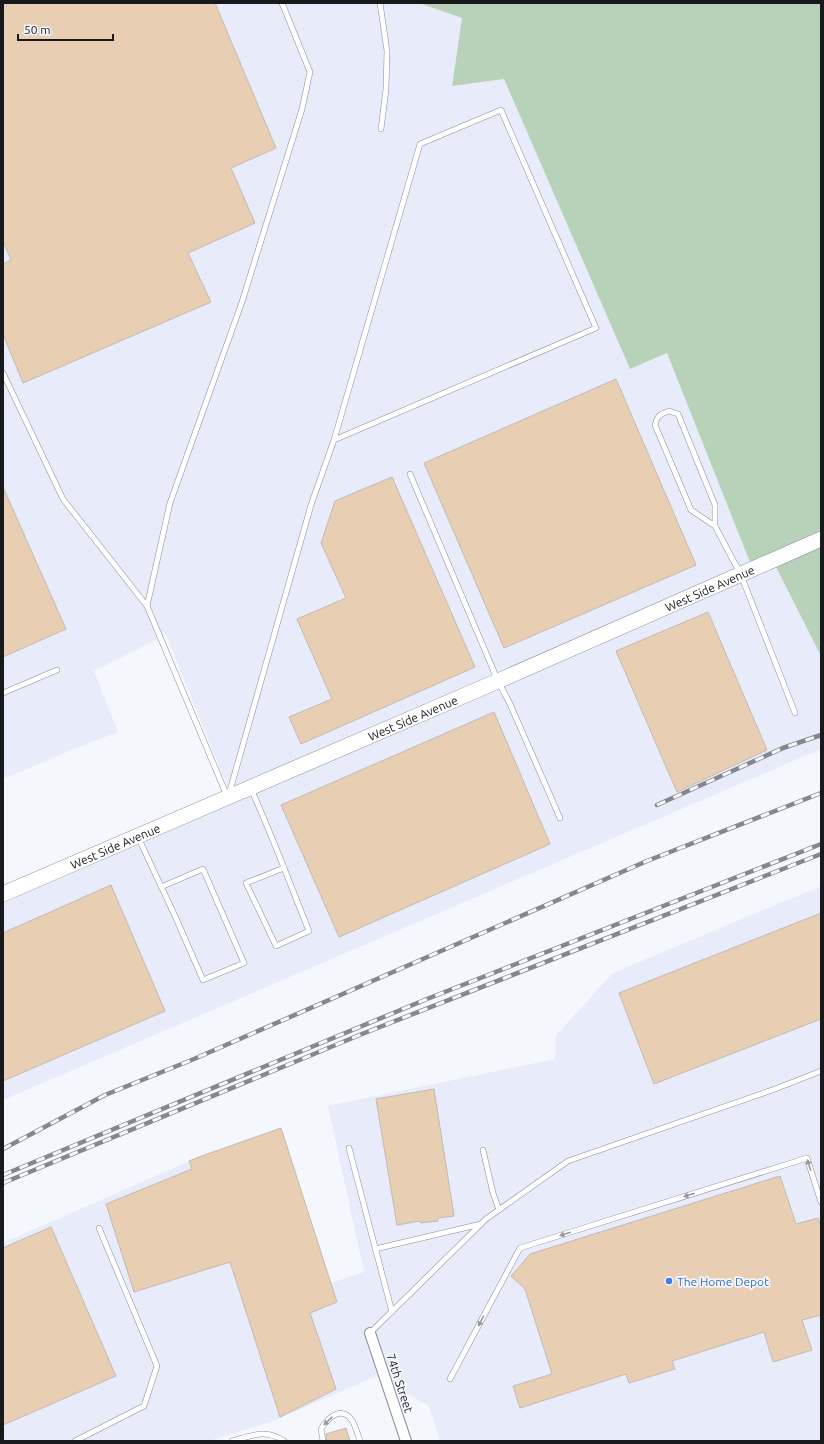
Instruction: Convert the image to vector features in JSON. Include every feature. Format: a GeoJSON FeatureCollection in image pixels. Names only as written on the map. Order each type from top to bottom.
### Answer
{"type":"FeatureCollection","features":[{"type":"Feature","properties":{"kind":"street","name":"West Side Avenue"},"geometry":{"type":"LineString","coordinates":[[3,894],[498,681],[821,539]]}},
{"type":"Feature","properties":{"kind":"street","name":"74th Street"},"geometry":{"type":"LineString","coordinates":[[370,1333],[406,1441]]}},
{"type":"Feature","properties":{"kind":"lane"},"geometry":{"type":"LineString","coordinates":[[147,606],[170,503],[242,302],[302,109],[310,72],[282,3]]}},
{"type":"Feature","properties":{"kind":"lane"},"geometry":{"type":"LineString","coordinates":[[380,3],[387,51],[386,89],[381,129]]}},
{"type":"Feature","properties":{"kind":"lane"},"geometry":{"type":"LineString","coordinates":[[228,797],[311,505],[334,440],[420,144],[501,110],[596,328],[334,440]]}},
{"type":"Feature","properties":{"kind":"lane"},"geometry":{"type":"LineString","coordinates":[[3,373],[63,499],[147,606],[228,797]]}},
{"type":"Feature","properties":{"kind":"lane"},"geometry":{"type":"LineString","coordinates":[[715,526],[691,510],[655,425],[661,414],[669,410],[678,414],[715,505],[715,526],[741,575],[795,714]]}},
{"type":"Feature","properties":{"kind":"lane"},"geometry":{"type":"LineString","coordinates":[[410,474],[498,681],[510,704],[560,818]]}},
{"type":"Feature","properties":{"kind":"lane"},"geometry":{"type":"LineString","coordinates":[[3,693],[57,670]]}},
{"type":"Feature","properties":{"kind":"lane"},"geometry":{"type":"LineString","coordinates":[[250,788],[262,814],[284,868],[309,931],[276,946],[246,883],[284,868]]}},
{"type":"Feature","properties":{"kind":"lane"},"geometry":{"type":"LineString","coordinates":[[138,836],[161,887],[175,916],[203,980],[244,962],[203,869],[161,887]]}},
{"type":"Feature","properties":{"kind":"lane"},"geometry":{"type":"LineString","coordinates":[[370,1333],[481,1224],[568,1161],[775,1089],[821,1071]]}},
{"type":"Feature","properties":{"kind":"lane"},"geometry":{"type":"LineString","coordinates":[[349,1148],[392,1312]]}},
{"type":"Feature","properties":{"kind":"lane"},"geometry":{"type":"LineString","coordinates":[[483,1150],[493,1193],[499,1210]]}},
{"type":"Feature","properties":{"kind":"lane"},"geometry":{"type":"LineString","coordinates":[[450,1379],[520,1248],[807,1158],[821,1202]]}},
{"type":"Feature","properties":{"kind":"lane"},"geometry":{"type":"LineString","coordinates":[[375,1248],[481,1224]]}},
{"type":"Feature","properties":{"kind":"lane"},"geometry":{"type":"LineString","coordinates":[[75,1441],[144,1406],[157,1366],[99,1228]]}},
{"type":"Feature","properties":{"kind":"lane"},"geometry":{"type":"LineString","coordinates":[[323,1441],[320,1428],[330,1417],[343,1413],[354,1423],[360,1441]]}},
{"type":"Feature","properties":{"kind":"lane"},"geometry":{"type":"LineString","coordinates":[[232,1441],[260,1433],[269,1434],[284,1441]]}},
{"type":"Feature","properties":{"kind":"shaded area"},"geometry":{"type":"Polygon","coordinates":[[[3,3],[419,3],[462,18],[452,86],[504,79],[630,369],[667,353],[753,570],[774,562],[821,656],[821,749],[3,1100],[3,903],[232,798],[166,635],[94,671],[118,732],[3,779],[3,3]]]}},
{"type":"Feature","properties":{"kind":"shaded area"},"geometry":{"type":"Polygon","coordinates":[[[821,886],[821,1441],[440,1441],[429,1406],[376,1376],[276,1420],[209,1441],[3,1441],[3,1243],[199,1157],[281,1128],[331,1283],[364,1272],[328,1106],[555,1059],[556,1035],[613,973],[821,886]]]}},
{"type":"Feature","properties":{"kind":"green space"},"geometry":{"type":"Polygon","coordinates":[[[419,3],[821,3],[821,656],[774,563],[753,570],[667,353],[630,369],[504,79],[452,86],[462,18],[419,3]]]}},
{"type":"Feature","properties":{"kind":"building"},"geometry":{"type":"Polygon","coordinates":[[[3,3],[215,3],[276,148],[231,168],[255,223],[188,253],[211,302],[23,383],[3,334],[3,264],[11,260],[3,241],[3,3]]]}},
{"type":"Feature","properties":{"kind":"building"},"geometry":{"type":"Polygon","coordinates":[[[616,379],[696,565],[504,648],[424,463],[616,379]]]}},
{"type":"Feature","properties":{"kind":"building"},"geometry":{"type":"Polygon","coordinates":[[[392,477],[475,667],[301,744],[289,717],[332,699],[297,619],[346,598],[321,543],[335,501],[392,477]]]}},
{"type":"Feature","properties":{"kind":"building"},"geometry":{"type":"Polygon","coordinates":[[[3,487],[66,629],[3,657],[3,487]]]}},
{"type":"Feature","properties":{"kind":"building"},"geometry":{"type":"Polygon","coordinates":[[[708,612],[767,750],[677,792],[616,651],[708,612]]]}},
{"type":"Feature","properties":{"kind":"building"},"geometry":{"type":"Polygon","coordinates":[[[494,712],[550,844],[339,937],[281,805],[494,712]]]}},
{"type":"Feature","properties":{"kind":"building"},"geometry":{"type":"Polygon","coordinates":[[[111,885],[165,1011],[3,1081],[3,933],[111,885]]]}},
{"type":"Feature","properties":{"kind":"building"},"geometry":{"type":"Polygon","coordinates":[[[821,913],[821,1019],[654,1084],[619,993],[821,913]]]}},
{"type":"Feature","properties":{"kind":"building"},"geometry":{"type":"Polygon","coordinates":[[[434,1089],[454,1216],[438,1218],[438,1221],[421,1223],[420,1221],[397,1225],[376,1099],[434,1089]]]}},
{"type":"Feature","properties":{"kind":"building"},"geometry":{"type":"Polygon","coordinates":[[[281,1128],[337,1302],[310,1313],[336,1389],[280,1417],[230,1262],[134,1292],[106,1204],[192,1169],[189,1161],[281,1128]]]}},
{"type":"Feature","properties":{"kind":"building","name":"The Home Depot"},"geometry":{"type":"Polygon","coordinates":[[[780,1176],[796,1224],[818,1218],[821,1228],[821,1315],[802,1320],[812,1350],[773,1362],[764,1332],[672,1361],[675,1369],[629,1383],[626,1374],[520,1408],[513,1386],[552,1374],[525,1289],[511,1276],[530,1254],[780,1176]]]}},
{"type":"Feature","properties":{"kind":"building"},"geometry":{"type":"Polygon","coordinates":[[[51,1227],[116,1376],[3,1425],[3,1248],[51,1227]]]}},
{"type":"Feature","properties":{"kind":"building"},"geometry":{"type":"Polygon","coordinates":[[[346,1428],[350,1441],[327,1441],[326,1434],[346,1428]]]}},
{"type":"Feature","properties":{"kind":"railway"},"geometry":{"type":"LineString","coordinates":[[657,805],[783,748],[821,735]]}},
{"type":"Feature","properties":{"kind":"railway"},"geometry":{"type":"LineString","coordinates":[[3,1149],[105,1095],[194,1059],[647,861],[821,793]]}},
{"type":"Feature","properties":{"kind":"railway"},"geometry":{"type":"LineString","coordinates":[[3,1175],[427,999],[821,844]]}},
{"type":"Feature","properties":{"kind":"railway"},"geometry":{"type":"LineString","coordinates":[[3,1183],[362,1034],[821,854]]}},
{"type":"Feature","properties":{"kind":"place","name":"The Home Depot"},"geometry":{"type":"Point","coordinates":[669,1281]}}]}
